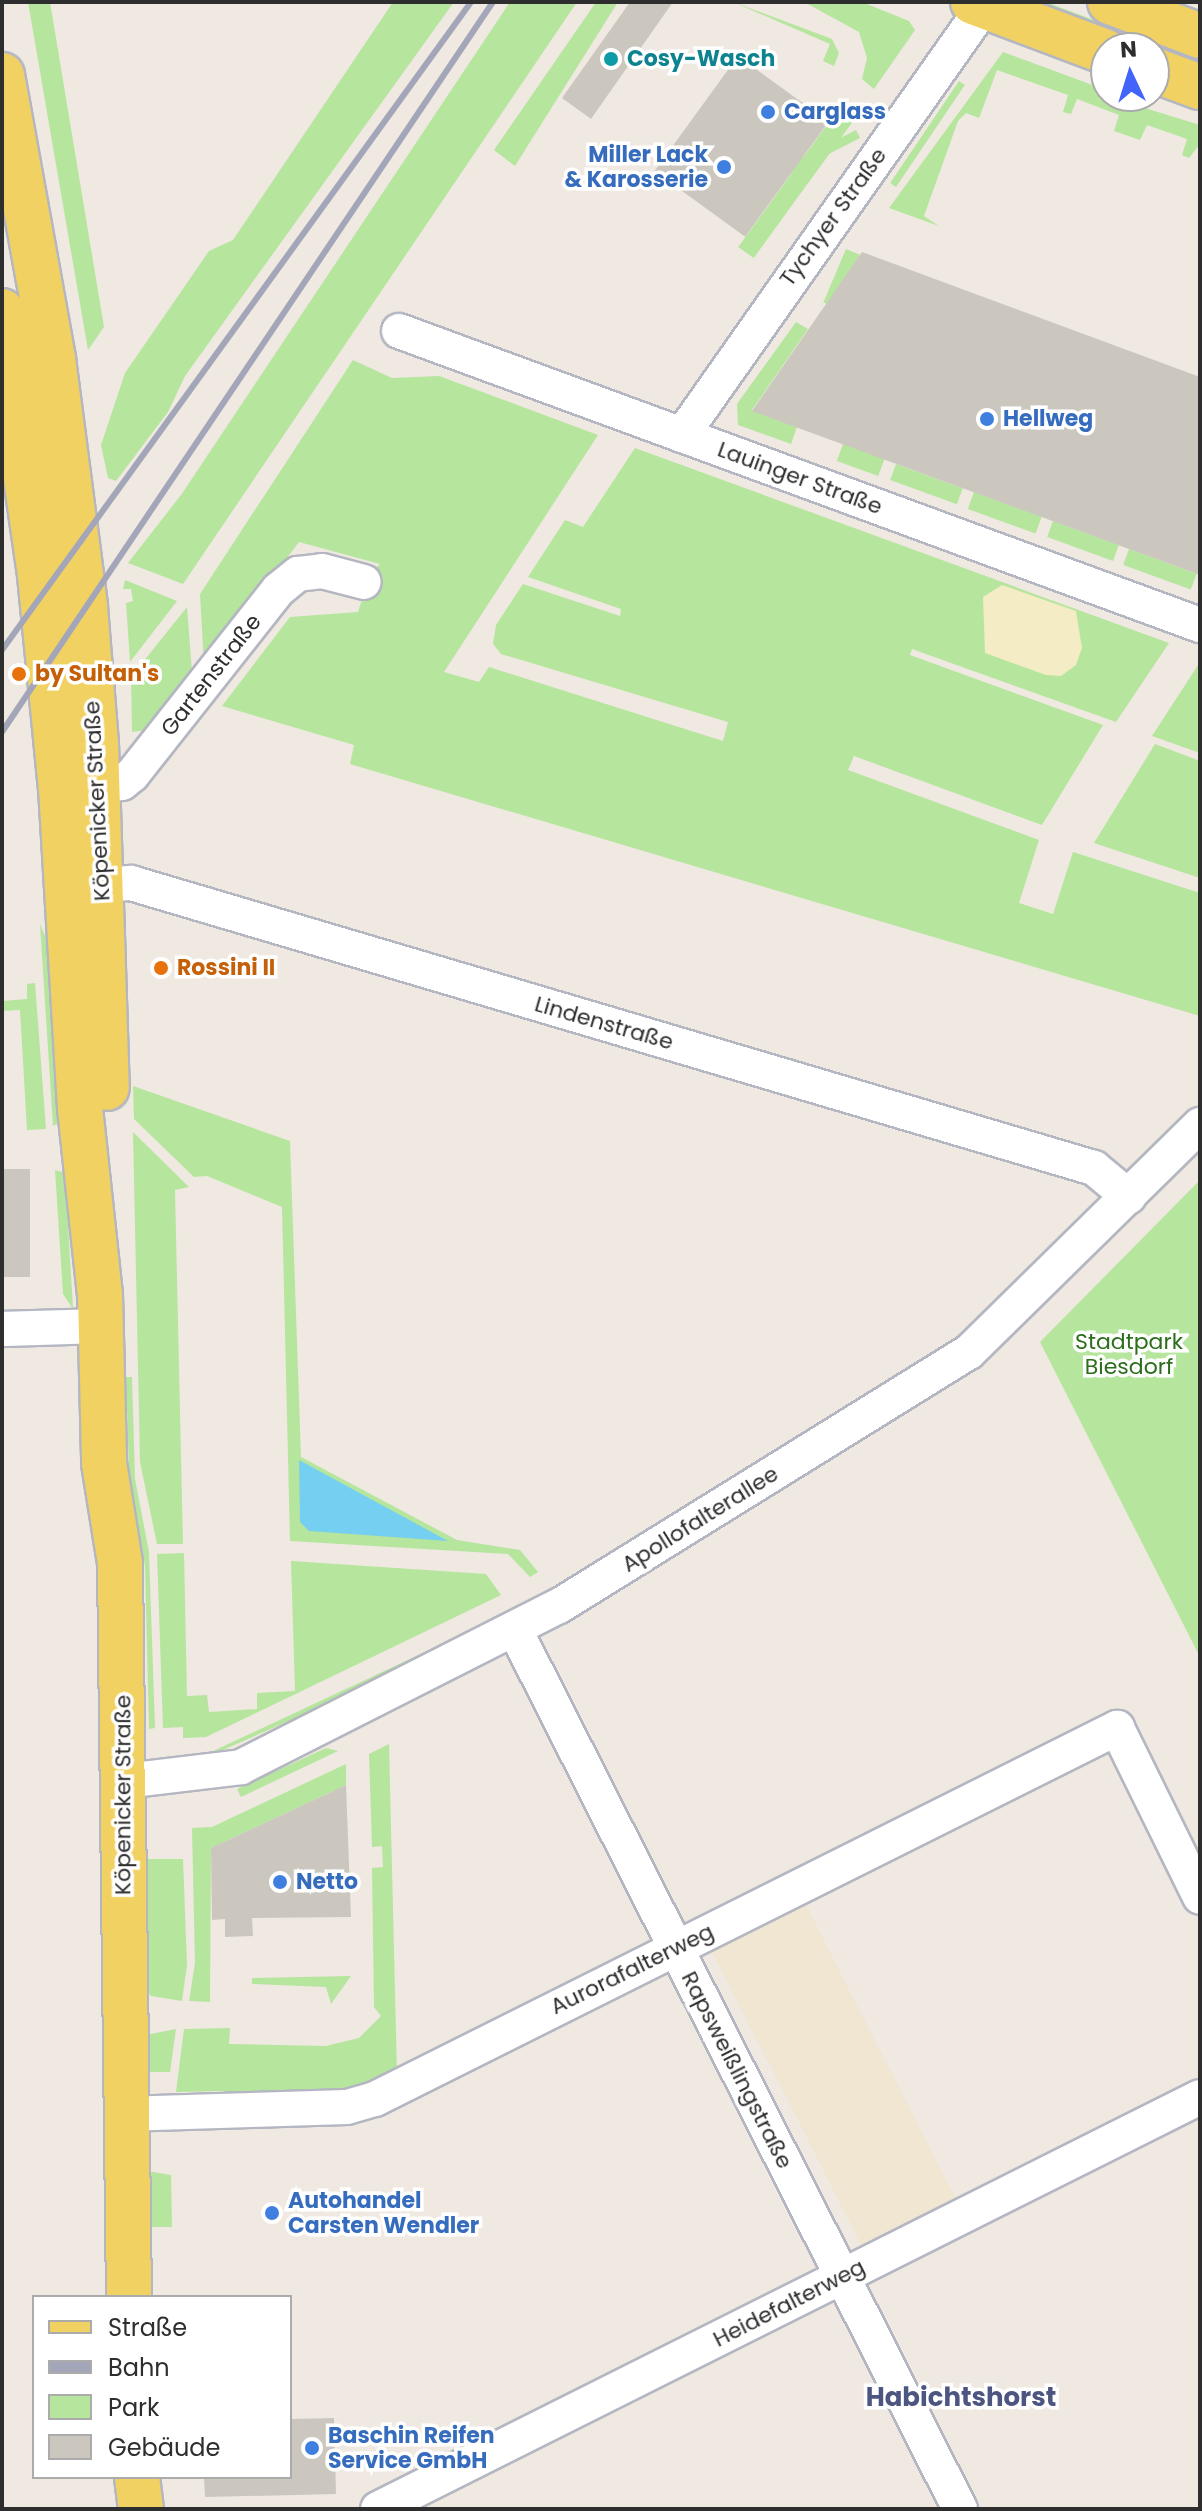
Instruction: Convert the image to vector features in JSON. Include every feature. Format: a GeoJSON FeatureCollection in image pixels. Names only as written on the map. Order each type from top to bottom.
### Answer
{"type":"FeatureCollection","features":[{"type":"Feature","properties":{"kind":"main road"},"geometry":{"type":"LineString","coordinates":[[1110,2],[1200,36]]}},
{"type":"Feature","properties":{"kind":"main road"},"geometry":{"type":"LineString","coordinates":[[981,4],[1090,46]]}},
{"type":"Feature","properties":{"kind":"main road"},"geometry":{"type":"LineString","coordinates":[[1170,76],[1200,87]]}},
{"type":"Feature","properties":{"kind":"main road","name":"Köpenicker Straße"},"geometry":{"type":"LineString","coordinates":[[4,95],[58,390],[85,607],[79,786],[84,885],[107,1106],[101,1310],[104,1463],[120,1563],[124,1781],[123,2114],[129,2295]]}},
{"type":"Feature","properties":{"kind":"main road","name":"Köpenicker Straße"},"geometry":{"type":"LineString","coordinates":[[2,311],[40,575],[79,786]]}},
{"type":"Feature","properties":{"kind":"main road"},"geometry":{"type":"LineString","coordinates":[[137,2479],[141,2509]]}},
{"type":"Feature","properties":{"kind":"street","name":"Tychyer Straße"},"geometry":{"type":"LineString","coordinates":[[682,435],[981,4]]}},
{"type":"Feature","properties":{"kind":"street","name":"Lauinger Straße"},"geometry":{"type":"LineString","coordinates":[[399,331],[1200,625]]}},
{"type":"Feature","properties":{"kind":"street","name":"Gartenstraße"},"geometry":{"type":"LineString","coordinates":[[79,786],[122,783],[132,775],[278,590],[298,574],[322,571],[364,582]]}},
{"type":"Feature","properties":{"kind":"street","name":"Lindenstraße"},"geometry":{"type":"LineString","coordinates":[[84,885],[131,883],[1094,1168],[1129,1197]]}},
{"type":"Feature","properties":{"kind":"street","name":"Apollofalterallee"},"geometry":{"type":"LineString","coordinates":[[124,1781],[241,1767],[515,1630],[969,1352],[1200,1125]]}},
{"type":"Feature","properties":{"kind":"street"},"geometry":{"type":"LineString","coordinates":[[2,1329],[101,1310]]}},
{"type":"Feature","properties":{"kind":"street","name":"Rapsweißlingstraße"},"geometry":{"type":"LineString","coordinates":[[515,1630],[960,2509]]}},
{"type":"Feature","properties":{"kind":"street","name":"Aurorafalterweg"},"geometry":{"type":"LineString","coordinates":[[123,2114],[347,2107],[375,2099],[674,1946],[1117,1728],[1200,1897]]}},
{"type":"Feature","properties":{"kind":"street","name":"Heidefalterweg"},"geometry":{"type":"LineString","coordinates":[[378,2509],[1200,2097]]}},
{"type":"Feature","properties":{"kind":"shaded area"},"geometry":{"type":"Polygon","coordinates":[[[805,1903],[958,2203],[864,2251],[711,1951],[805,1903]]]}},
{"type":"Feature","properties":{"kind":"green space"},"geometry":{"type":"Polygon","coordinates":[[[28,2],[50,2],[104,327],[88,350],[28,2]]]}},
{"type":"Feature","properties":{"kind":"green space"},"geometry":{"type":"Polygon","coordinates":[[[393,2],[454,2],[185,376],[168,412],[116,481],[108,478],[101,445],[125,373],[209,251],[233,240],[393,2]]]}},
{"type":"Feature","properties":{"kind":"green space"},"geometry":{"type":"Polygon","coordinates":[[[510,2],[577,2],[183,584],[128,563],[181,495],[510,2]]]}},
{"type":"Feature","properties":{"kind":"green space"},"geometry":{"type":"Polygon","coordinates":[[[596,2],[618,2],[515,166],[494,150],[596,2]]]}},
{"type":"Feature","properties":{"kind":"green space"},"geometry":{"type":"Polygon","coordinates":[[[733,2],[832,39],[839,53],[834,66],[823,61],[830,44],[733,2]]]}},
{"type":"Feature","properties":{"kind":"green space"},"geometry":{"type":"Polygon","coordinates":[[[804,2],[862,2],[909,21],[915,30],[874,89],[862,79],[867,58],[859,32],[804,2]]]}},
{"type":"Feature","properties":{"kind":"green space"},"geometry":{"type":"Polygon","coordinates":[[[1046,2],[1126,32],[1092,32],[1040,12],[1046,2]]]}},
{"type":"Feature","properties":{"kind":"green space"},"geometry":{"type":"Polygon","coordinates":[[[1170,49],[1200,60],[1200,73],[1170,61],[1170,49]]]}},
{"type":"Feature","properties":{"kind":"green space"},"geometry":{"type":"Polygon","coordinates":[[[1003,52],[1090,84],[1090,104],[1077,99],[1071,114],[1063,112],[1068,95],[997,70],[979,118],[966,113],[958,121],[924,216],[939,226],[889,208],[1003,52]]]}},
{"type":"Feature","properties":{"kind":"green space"},"geometry":{"type":"Polygon","coordinates":[[[959,81],[965,85],[896,187],[890,183],[959,81]]]}},
{"type":"Feature","properties":{"kind":"green space"},"geometry":{"type":"Polygon","coordinates":[[[837,111],[852,122],[754,258],[738,247],[837,111]]]}},
{"type":"Feature","properties":{"kind":"green space"},"geometry":{"type":"Polygon","coordinates":[[[1111,112],[1158,112],[1200,125],[1200,144],[1189,158],[1182,155],[1187,139],[1147,125],[1140,140],[1114,131],[1119,115],[1111,112]]]}},
{"type":"Feature","properties":{"kind":"green space"},"geometry":{"type":"Polygon","coordinates":[[[856,130],[860,138],[791,173],[787,165],[856,130]]]}},
{"type":"Feature","properties":{"kind":"green space"},"geometry":{"type":"Polygon","coordinates":[[[846,249],[860,255],[837,308],[823,302],[846,249]]]}},
{"type":"Feature","properties":{"kind":"green space"},"geometry":{"type":"Polygon","coordinates":[[[796,322],[808,329],[752,410],[797,427],[791,444],[738,425],[737,404],[796,322]]]}},
{"type":"Feature","properties":{"kind":"green space"},"geometry":{"type":"Polygon","coordinates":[[[353,360],[392,378],[439,376],[598,435],[444,672],[479,682],[489,667],[723,741],[728,722],[501,654],[493,644],[496,625],[523,584],[620,616],[621,609],[528,577],[565,520],[583,527],[635,448],[1169,643],[1116,722],[912,649],[910,655],[1103,725],[1042,825],[854,756],[848,770],[1039,840],[1019,903],[1053,914],[1073,852],[1200,893],[1200,1016],[350,764],[354,745],[222,706],[290,617],[358,612],[370,574],[380,564],[299,542],[204,666],[200,594],[353,360]]]}},
{"type":"Feature","properties":{"kind":"green space"},"geometry":{"type":"Polygon","coordinates":[[[843,444],[884,459],[878,476],[837,461],[843,444]]]}},
{"type":"Feature","properties":{"kind":"green space"},"geometry":{"type":"Polygon","coordinates":[[[896,464],[963,488],[957,504],[890,480],[896,464]]]}},
{"type":"Feature","properties":{"kind":"green space"},"geometry":{"type":"Polygon","coordinates":[[[974,492],[1042,517],[1036,534],[968,509],[974,492]]]}},
{"type":"Feature","properties":{"kind":"green space"},"geometry":{"type":"Polygon","coordinates":[[[1053,521],[1119,545],[1113,561],[1047,537],[1053,521]]]}},
{"type":"Feature","properties":{"kind":"green space"},"geometry":{"type":"Polygon","coordinates":[[[1129,549],[1197,574],[1191,590],[1123,565],[1129,549]]]}},
{"type":"Feature","properties":{"kind":"green space"},"geometry":{"type":"Polygon","coordinates":[[[125,580],[177,601],[130,662],[126,603],[133,601],[131,589],[123,589],[125,580]]]}},
{"type":"Feature","properties":{"kind":"green space"},"geometry":{"type":"Polygon","coordinates":[[[187,607],[192,672],[154,729],[132,732],[131,677],[187,607]]]}},
{"type":"Feature","properties":{"kind":"green space"},"geometry":{"type":"Polygon","coordinates":[[[1200,662],[1200,753],[1152,736],[1200,662]]]}},
{"type":"Feature","properties":{"kind":"green space"},"geometry":{"type":"Polygon","coordinates":[[[1155,744],[1200,761],[1200,878],[1094,843],[1155,744]]]}},
{"type":"Feature","properties":{"kind":"green space"},"geometry":{"type":"Polygon","coordinates":[[[40,924],[49,946],[61,1121],[53,1126],[40,924]]]}},
{"type":"Feature","properties":{"kind":"green space"},"geometry":{"type":"Polygon","coordinates":[[[35,983],[46,1129],[27,1130],[20,1010],[2,1011],[2,1001],[27,999],[27,984],[35,983]]]}},
{"type":"Feature","properties":{"kind":"green space"},"geometry":{"type":"Polygon","coordinates":[[[133,1086],[290,1141],[301,1457],[457,1540],[520,1550],[538,1572],[530,1577],[508,1554],[290,1541],[282,1207],[207,1176],[194,1177],[134,1119],[133,1086]]]}},
{"type":"Feature","properties":{"kind":"green space"},"geometry":{"type":"Polygon","coordinates":[[[133,1132],[189,1187],[175,1190],[183,1544],[157,1544],[140,1462],[133,1132]]]}},
{"type":"Feature","properties":{"kind":"green space"},"geometry":{"type":"Polygon","coordinates":[[[55,1170],[65,1173],[73,1309],[63,1294],[55,1170]]]}},
{"type":"Feature","properties":{"kind":"green space","name":"Stadtpark Biesdorf"},"geometry":{"type":"Polygon","coordinates":[[[1200,1180],[1200,1657],[1040,1342],[1200,1180]]]}},
{"type":"Feature","properties":{"kind":"green space"},"geometry":{"type":"Polygon","coordinates":[[[126,1377],[132,1377],[135,1479],[149,1552],[155,1728],[149,1729],[145,1566],[129,1472],[126,1377]]]}},
{"type":"Feature","properties":{"kind":"green space"},"geometry":{"type":"Polygon","coordinates":[[[184,1553],[187,1696],[207,1695],[209,1712],[257,1709],[257,1693],[295,1691],[291,1561],[486,1574],[501,1595],[206,1737],[183,1738],[183,1727],[163,1728],[157,1554],[184,1553]]]}},
{"type":"Feature","properties":{"kind":"green space"},"geometry":{"type":"Polygon","coordinates":[[[474,1629],[478,1638],[209,1756],[209,1753],[474,1629]]]}},
{"type":"Feature","properties":{"kind":"green space"},"geometry":{"type":"Polygon","coordinates":[[[389,1744],[397,2074],[357,2095],[225,2099],[224,2091],[176,2092],[184,2029],[230,2028],[229,2044],[326,2046],[359,2038],[381,2016],[374,2007],[372,1868],[383,1867],[382,1846],[372,1847],[369,1754],[389,1744]]]}},
{"type":"Feature","properties":{"kind":"green space"},"geometry":{"type":"Polygon","coordinates":[[[326,1748],[338,1751],[241,1797],[237,1789],[326,1748]]]}},
{"type":"Feature","properties":{"kind":"green space"},"geometry":{"type":"Polygon","coordinates":[[[346,1764],[346,1785],[211,1848],[210,2002],[189,2001],[195,1963],[192,1828],[212,1827],[346,1764]]]}},
{"type":"Feature","properties":{"kind":"green space"},"geometry":{"type":"Polygon","coordinates":[[[139,1859],[183,1859],[187,1965],[182,2001],[151,1996],[145,1988],[139,1859]]]}},
{"type":"Feature","properties":{"kind":"green space"},"geometry":{"type":"Polygon","coordinates":[[[351,1976],[331,2004],[326,1987],[252,1984],[252,1978],[351,1976]]]}},
{"type":"Feature","properties":{"kind":"green space"},"geometry":{"type":"Polygon","coordinates":[[[176,2029],[170,2072],[147,2072],[146,2035],[176,2029]]]}},
{"type":"Feature","properties":{"kind":"green space"},"geometry":{"type":"Polygon","coordinates":[[[147,2171],[171,2175],[172,2227],[151,2227],[147,2171]]]}},
{"type":"Feature","properties":{"kind":"sand"},"geometry":{"type":"Polygon","coordinates":[[[1002,585],[1076,611],[1082,648],[1076,665],[1061,676],[1046,675],[985,653],[983,597],[1002,585]]]}},
{"type":"Feature","properties":{"kind":"water"},"geometry":{"type":"Polygon","coordinates":[[[299,1460],[448,1541],[309,1531],[300,1522],[299,1460]]]}},
{"type":"Feature","properties":{"kind":"building","name":"Cosy-Wasch"},"geometry":{"type":"Polygon","coordinates":[[[630,2],[673,2],[591,119],[562,98],[630,2]]]}},
{"type":"Feature","properties":{"kind":"building"},"geometry":{"type":"Polygon","coordinates":[[[738,56],[829,122],[745,237],[655,171],[738,56]]]}},
{"type":"Feature","properties":{"kind":"building","name":"Hellweg"},"geometry":{"type":"Polygon","coordinates":[[[862,252],[1200,377],[1200,575],[752,411],[862,252]]]}},
{"type":"Feature","properties":{"kind":"building"},"geometry":{"type":"Polygon","coordinates":[[[2,1169],[30,1169],[30,1277],[2,1277],[2,1169]]]}},
{"type":"Feature","properties":{"kind":"building","name":"Netto"},"geometry":{"type":"Polygon","coordinates":[[[346,1785],[351,1917],[252,1918],[253,1936],[225,1937],[225,1919],[212,1920],[211,1848],[346,1785]]]}},
{"type":"Feature","properties":{"kind":"building","name":"Baschin Reifen Service GmbH"},"geometry":{"type":"Polygon","coordinates":[[[334,2418],[336,2494],[205,2497],[204,2479],[292,2479],[292,2419],[334,2418]]]}},
{"type":"Feature","properties":{"kind":"railway"},"geometry":{"type":"LineString","coordinates":[[2,650],[471,2]]}},
{"type":"Feature","properties":{"kind":"railway"},"geometry":{"type":"LineString","coordinates":[[2,732],[493,2]]}},
{"type":"Feature","properties":{"kind":"place","name":"Cosy-Wasch"},"geometry":{"type":"Point","coordinates":[611,59]}},
{"type":"Feature","properties":{"kind":"place","name":"Carglass"},"geometry":{"type":"Point","coordinates":[768,112]}},
{"type":"Feature","properties":{"kind":"place","name":"Miller Lack & Karosserie"},"geometry":{"type":"Point","coordinates":[724,167]}},
{"type":"Feature","properties":{"kind":"place","name":"Hellweg"},"geometry":{"type":"Point","coordinates":[987,419]}},
{"type":"Feature","properties":{"kind":"place","name":"by Sultan's"},"geometry":{"type":"Point","coordinates":[19,674]}},
{"type":"Feature","properties":{"kind":"place","name":"Rossini II"},"geometry":{"type":"Point","coordinates":[161,968]}},
{"type":"Feature","properties":{"kind":"place","name":"Netto"},"geometry":{"type":"Point","coordinates":[280,1882]}},
{"type":"Feature","properties":{"kind":"place","name":"Autohandel Carsten Wendler"},"geometry":{"type":"Point","coordinates":[272,2213]}},
{"type":"Feature","properties":{"kind":"place","name":"Baschin Reifen Service GmbH"},"geometry":{"type":"Point","coordinates":[312,2448]}},
{"type":"Feature","properties":{"kind":"district","name":"Habichtshorst"},"geometry":{"type":"Point","coordinates":[961,2398]}}]}
